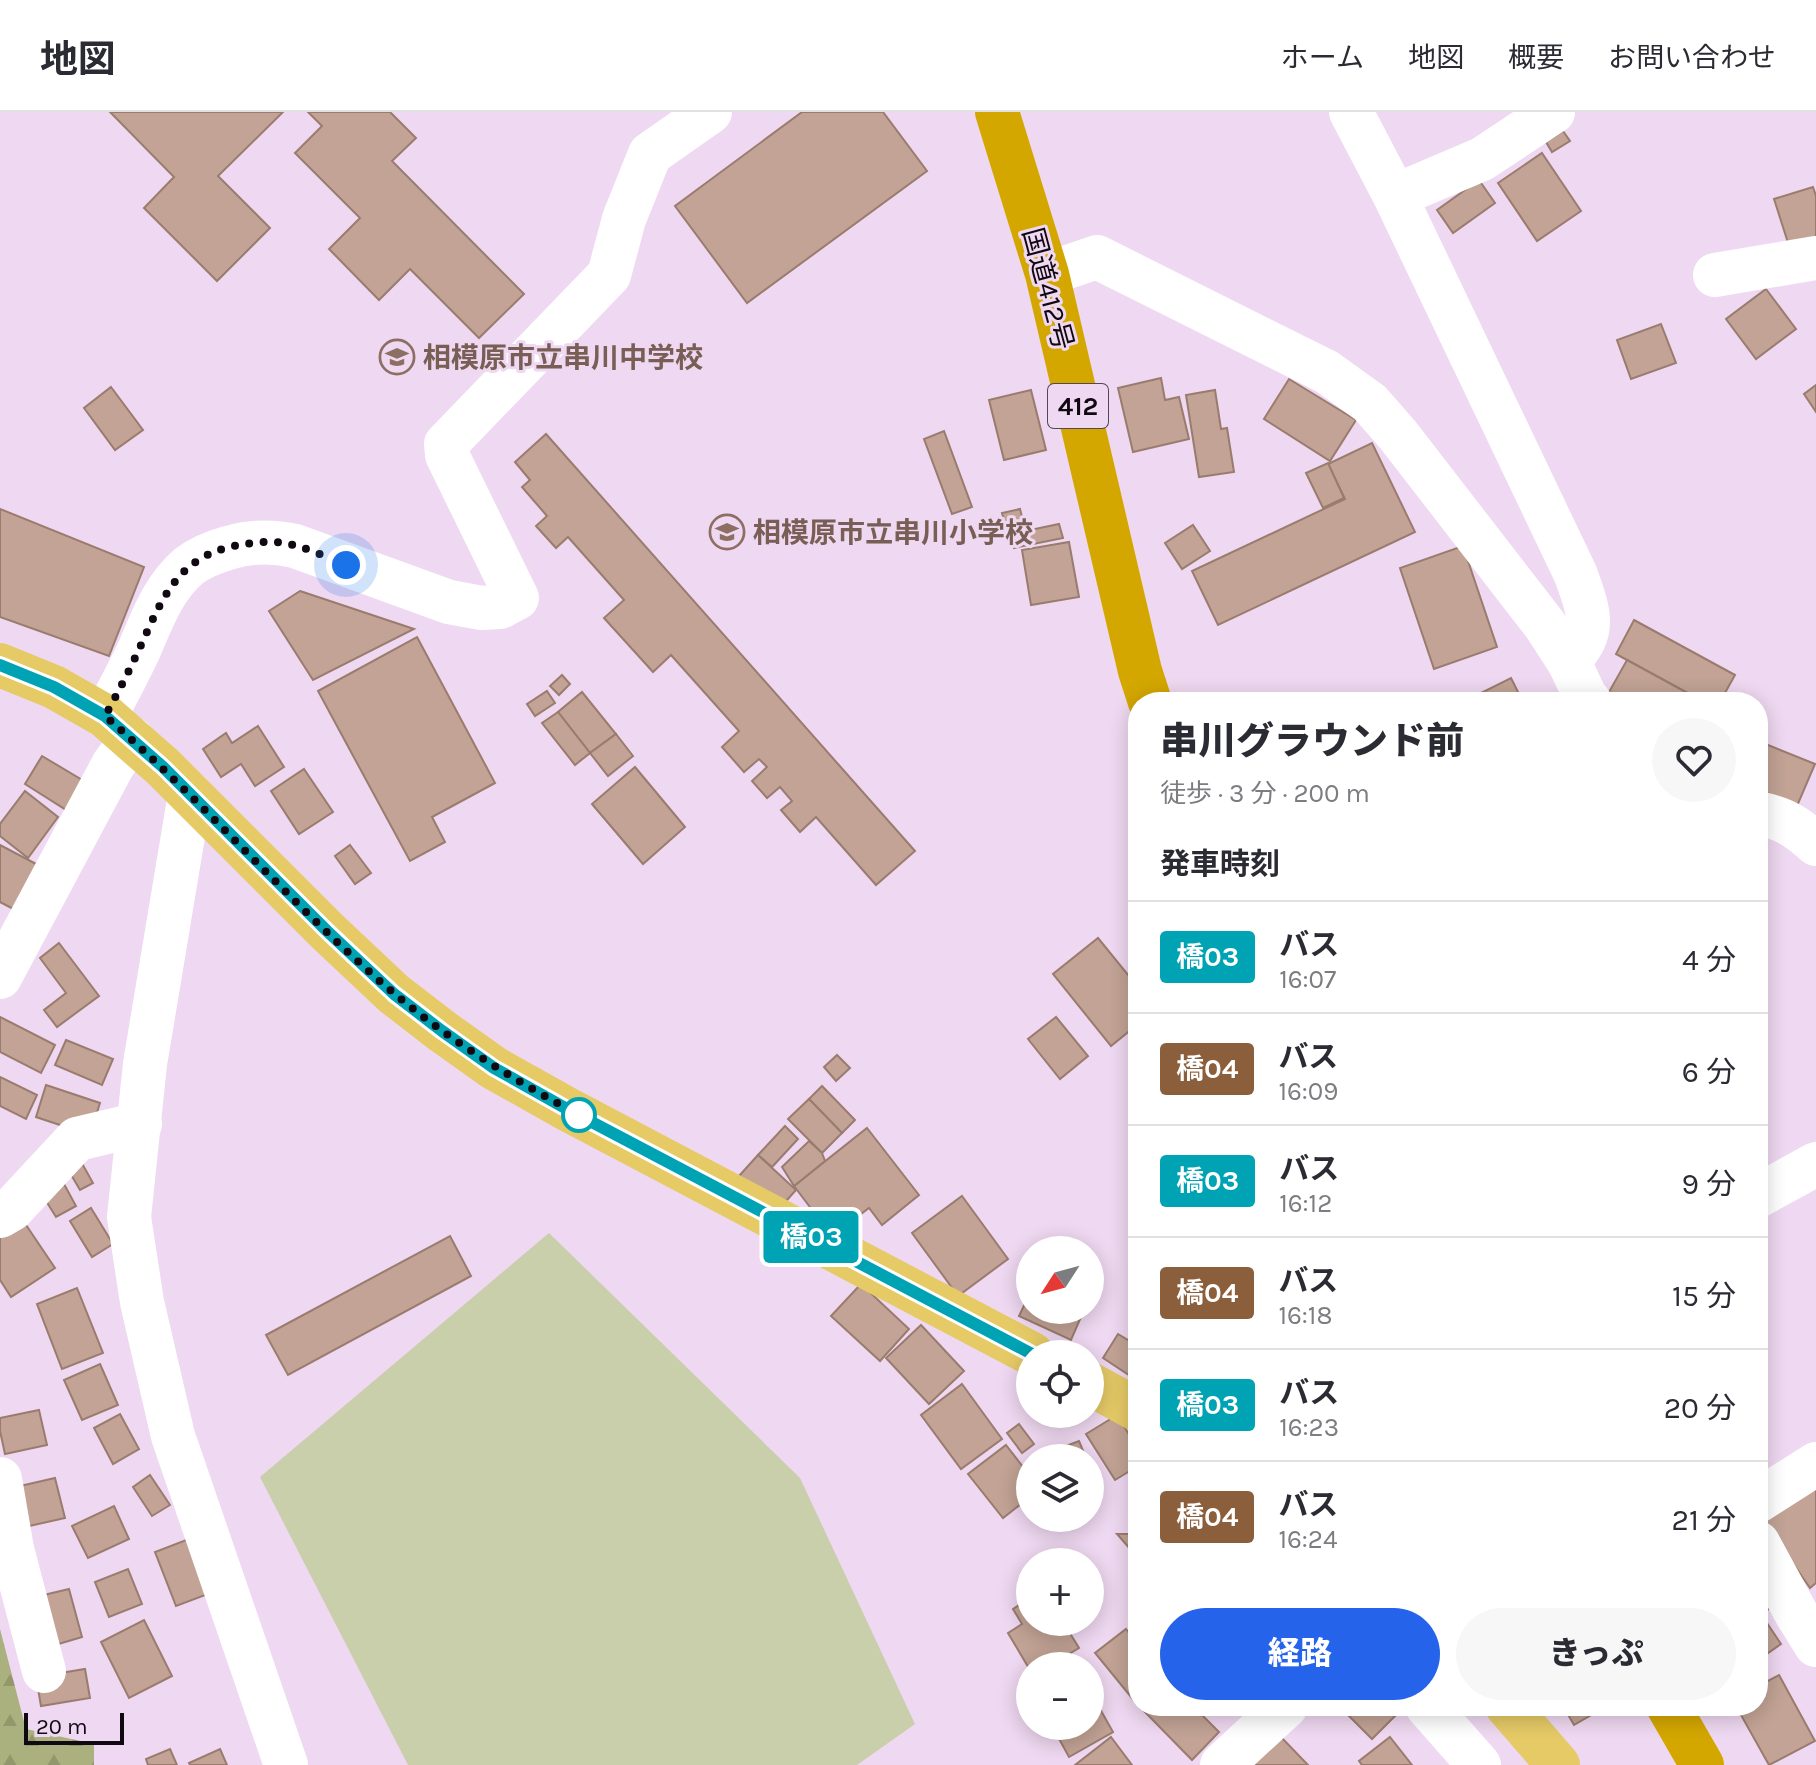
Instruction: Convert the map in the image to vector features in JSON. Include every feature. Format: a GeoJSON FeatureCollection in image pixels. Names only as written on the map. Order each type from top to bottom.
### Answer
{"type":"FeatureCollection","features":[{"type":"Feature","properties":{"kind":"highway","name":"国道412号"},"geometry":{"type":"LineString","coordinates":[[997,112],[1047,274],[1147,692]]}},
{"type":"Feature","properties":{"kind":"highway"},"geometry":{"type":"LineString","coordinates":[[1674,1716],[1702,1765]]}},
{"type":"Feature","properties":{"kind":"main road"},"geometry":{"type":"LineString","coordinates":[[0,665],[54,687],[118,728],[190,794],[373,975],[494,1068],[1016,1346]]}},
{"type":"Feature","properties":{"kind":"main road"},"geometry":{"type":"LineString","coordinates":[[1104,1392],[1128,1405]]}},
{"type":"Feature","properties":{"kind":"main road"},"geometry":{"type":"LineString","coordinates":[[1516,1716],[1558,1765]]}},
{"type":"Feature","properties":{"kind":"street"},"geometry":{"type":"LineString","coordinates":[[0,977],[113,765],[121,689],[162,597],[189,566],[208,554],[235,546],[277,542],[449,602],[482,608],[500,607],[517,598],[447,455],[446,444],[609,275],[624,219],[650,154],[710,112]]}},
{"type":"Feature","properties":{"kind":"street"},"geometry":{"type":"LineString","coordinates":[[1351,112],[1395,196],[1576,575],[1587,610],[1588,626],[1584,640],[1569,662]]}},
{"type":"Feature","properties":{"kind":"street"},"geometry":{"type":"LineString","coordinates":[[1395,196],[1482,159],[1553,112]]}},
{"type":"Feature","properties":{"kind":"street"},"geometry":{"type":"LineString","coordinates":[[1047,274],[1097,257],[1327,372],[1370,403],[1545,625],[1569,662],[1583,692]]}},
{"type":"Feature","properties":{"kind":"street"},"geometry":{"type":"LineString","coordinates":[[1715,275],[1811,268]]}},
{"type":"Feature","properties":{"kind":"street"},"geometry":{"type":"LineString","coordinates":[[190,794],[145,1064],[129,1217],[142,1302],[173,1436],[286,1765]]}},
{"type":"Feature","properties":{"kind":"street"},"geometry":{"type":"LineString","coordinates":[[1768,815],[1793,824],[1816,844]]}},
{"type":"Feature","properties":{"kind":"street"},"geometry":{"type":"LineString","coordinates":[[0,1216],[12,1209],[77,1139],[140,1124]]}},
{"type":"Feature","properties":{"kind":"street"},"geometry":{"type":"LineString","coordinates":[[1768,1190],[1816,1164]]}},
{"type":"Feature","properties":{"kind":"street"},"geometry":{"type":"LineString","coordinates":[[1768,1495],[1816,1464]]}},
{"type":"Feature","properties":{"kind":"street"},"geometry":{"type":"LineString","coordinates":[[0,1479],[12,1549],[44,1671]]}},
{"type":"Feature","properties":{"kind":"street"},"geometry":{"type":"LineString","coordinates":[[1768,1561],[1816,1645]]}},
{"type":"Feature","properties":{"kind":"street"},"geometry":{"type":"LineString","coordinates":[[1222,1765],[1275,1716]]}},
{"type":"Feature","properties":{"kind":"street"},"geometry":{"type":"LineString","coordinates":[[1436,1716],[1479,1765]]}},
{"type":"Feature","properties":{"kind":"green space"},"geometry":{"type":"Polygon","coordinates":[[[549,1233],[800,1478],[915,1724],[857,1765],[408,1765],[260,1477],[549,1233]]]}},
{"type":"Feature","properties":{"kind":"green space"},"geometry":{"type":"Polygon","coordinates":[[[0,1629],[26,1729],[94,1744],[94,1765],[0,1765],[0,1629]]]}},
{"type":"Feature","properties":{"kind":"building"},"geometry":{"type":"Polygon","coordinates":[[[110,112],[283,112],[218,176],[270,228],[217,281],[144,208],[174,177],[110,112]]]}},
{"type":"Feature","properties":{"kind":"building"},"geometry":{"type":"Polygon","coordinates":[[[308,112],[390,112],[416,138],[392,161],[524,294],[479,338],[410,269],[379,300],[329,249],[360,218],[295,153],[322,126],[308,112]]]}},
{"type":"Feature","properties":{"kind":"building"},"geometry":{"type":"Polygon","coordinates":[[[802,112],[883,112],[927,171],[747,303],[675,206],[802,112]]]}},
{"type":"Feature","properties":{"kind":"building"},"geometry":{"type":"Polygon","coordinates":[[[1563,131],[1570,141],[1552,152],[1546,142],[1563,131]]]}},
{"type":"Feature","properties":{"kind":"building"},"geometry":{"type":"Polygon","coordinates":[[[1542,153],[1581,211],[1537,241],[1498,183],[1542,153]]]}},
{"type":"Feature","properties":{"kind":"building"},"geometry":{"type":"Polygon","coordinates":[[[1479,180],[1495,203],[1453,233],[1437,210],[1479,180]]]}},
{"type":"Feature","properties":{"kind":"building"},"geometry":{"type":"Polygon","coordinates":[[[1813,187],[1816,196],[1816,241],[1790,249],[1774,199],[1813,187]]]}},
{"type":"Feature","properties":{"kind":"building"},"geometry":{"type":"Polygon","coordinates":[[[1766,289],[1796,329],[1756,359],[1726,319],[1766,289]]]}},
{"type":"Feature","properties":{"kind":"building"},"geometry":{"type":"Polygon","coordinates":[[[1661,324],[1676,363],[1631,379],[1617,340],[1661,324]]]}},
{"type":"Feature","properties":{"kind":"building"},"geometry":{"type":"Polygon","coordinates":[[[1161,378],[1165,400],[1179,397],[1189,439],[1133,452],[1118,388],[1161,378]]]}},
{"type":"Feature","properties":{"kind":"building"},"geometry":{"type":"Polygon","coordinates":[[[1289,379],[1356,420],[1330,461],[1264,419],[1289,379]]]}},
{"type":"Feature","properties":{"kind":"building"},"geometry":{"type":"Polygon","coordinates":[[[1816,385],[1816,412],[1804,394],[1816,385]]]}},
{"type":"Feature","properties":{"kind":"building"},"geometry":{"type":"Polygon","coordinates":[[[111,387],[143,430],[115,450],[84,408],[111,387]]]}},
{"type":"Feature","properties":{"kind":"building"},"geometry":{"type":"Polygon","coordinates":[[[1031,390],[1046,450],[1004,460],[989,400],[1031,390]]]}},
{"type":"Feature","properties":{"kind":"building"},"geometry":{"type":"Polygon","coordinates":[[[1215,390],[1221,429],[1227,428],[1234,472],[1199,477],[1186,395],[1215,390]]]}},
{"type":"Feature","properties":{"kind":"building"},"geometry":{"type":"Polygon","coordinates":[[[944,431],[972,507],[952,514],[924,439],[944,431]]]}},
{"type":"Feature","properties":{"kind":"building"},"geometry":{"type":"Polygon","coordinates":[[[546,434],[915,851],[876,885],[816,817],[800,832],[781,810],[792,801],[780,787],[767,798],[752,781],[767,767],[759,759],[744,772],[722,747],[739,731],[671,655],[653,672],[604,618],[624,600],[568,537],[556,548],[536,526],[547,516],[522,487],[530,480],[515,462],[546,434]]]}},
{"type":"Feature","properties":{"kind":"building"},"geometry":{"type":"Polygon","coordinates":[[[1372,443],[1415,532],[1218,625],[1192,571],[1345,499],[1328,464],[1372,443]]]}},
{"type":"Feature","properties":{"kind":"building"},"geometry":{"type":"Polygon","coordinates":[[[1328,463],[1344,498],[1323,508],[1306,473],[1328,463]]]}},
{"type":"Feature","properties":{"kind":"building"},"geometry":{"type":"Polygon","coordinates":[[[0,509],[144,567],[109,656],[0,617],[0,509]]]}},
{"type":"Feature","properties":{"kind":"building"},"geometry":{"type":"Polygon","coordinates":[[[1020,509],[1025,529],[1007,533],[1002,513],[1020,509]]]}},
{"type":"Feature","properties":{"kind":"building"},"geometry":{"type":"Polygon","coordinates":[[[1059,524],[1063,538],[1014,548],[1011,534],[1059,524]]]}},
{"type":"Feature","properties":{"kind":"building"},"geometry":{"type":"Polygon","coordinates":[[[1193,525],[1210,551],[1182,569],[1165,543],[1193,525]]]}},
{"type":"Feature","properties":{"kind":"building"},"geometry":{"type":"Polygon","coordinates":[[[1069,542],[1079,597],[1031,605],[1022,550],[1069,542]]]}},
{"type":"Feature","properties":{"kind":"building"},"geometry":{"type":"Polygon","coordinates":[[[1463,546],[1497,647],[1434,669],[1400,568],[1463,546]]]}},
{"type":"Feature","properties":{"kind":"building"},"geometry":{"type":"Polygon","coordinates":[[[300,591],[414,629],[313,680],[269,611],[300,591]]]}},
{"type":"Feature","properties":{"kind":"building"},"geometry":{"type":"Polygon","coordinates":[[[1634,620],[1735,675],[1726,692],[1686,692],[1616,654],[1634,620]]]}},
{"type":"Feature","properties":{"kind":"building"},"geometry":{"type":"Polygon","coordinates":[[[417,637],[495,783],[432,817],[445,842],[410,861],[318,691],[417,637]]]}},
{"type":"Feature","properties":{"kind":"building"},"geometry":{"type":"Polygon","coordinates":[[[1627,660],[1686,692],[1609,692],[1627,660]]]}},
{"type":"Feature","properties":{"kind":"building"},"geometry":{"type":"Polygon","coordinates":[[[562,675],[570,684],[559,695],[550,686],[562,675]]]}},
{"type":"Feature","properties":{"kind":"building"},"geometry":{"type":"Polygon","coordinates":[[[1511,678],[1518,692],[1483,692],[1511,678]]]}},
{"type":"Feature","properties":{"kind":"building"},"geometry":{"type":"Polygon","coordinates":[[[547,691],[555,703],[535,716],[527,704],[547,691]]]}},
{"type":"Feature","properties":{"kind":"building"},"geometry":{"type":"Polygon","coordinates":[[[582,692],[616,734],[590,753],[558,712],[582,692]]]}},
{"type":"Feature","properties":{"kind":"building"},"geometry":{"type":"Polygon","coordinates":[[[558,712],[590,753],[575,765],[542,723],[558,712]]]}},
{"type":"Feature","properties":{"kind":"building"},"geometry":{"type":"Polygon","coordinates":[[[258,726],[284,767],[255,786],[241,764],[221,777],[203,749],[226,733],[232,743],[258,726]]]}},
{"type":"Feature","properties":{"kind":"building"},"geometry":{"type":"Polygon","coordinates":[[[616,734],[633,756],[608,776],[590,753],[616,734]]]}},
{"type":"Feature","properties":{"kind":"building"},"geometry":{"type":"Polygon","coordinates":[[[1768,745],[1815,764],[1797,806],[1768,793],[1768,745]]]}},
{"type":"Feature","properties":{"kind":"building"},"geometry":{"type":"Polygon","coordinates":[[[42,756],[89,784],[71,813],[25,784],[42,756]]]}},
{"type":"Feature","properties":{"kind":"building"},"geometry":{"type":"Polygon","coordinates":[[[635,767],[685,827],[643,864],[592,804],[635,767]]]}},
{"type":"Feature","properties":{"kind":"building"},"geometry":{"type":"Polygon","coordinates":[[[304,769],[333,812],[299,834],[271,791],[304,769]]]}},
{"type":"Feature","properties":{"kind":"building"},"geometry":{"type":"Polygon","coordinates":[[[25,791],[58,817],[28,858],[0,836],[0,824],[25,791]]]}},
{"type":"Feature","properties":{"kind":"building"},"geometry":{"type":"Polygon","coordinates":[[[0,845],[40,866],[17,911],[0,902],[0,845]]]}},
{"type":"Feature","properties":{"kind":"building"},"geometry":{"type":"Polygon","coordinates":[[[350,845],[371,873],[355,884],[335,856],[350,845]]]}},
{"type":"Feature","properties":{"kind":"building"},"geometry":{"type":"Polygon","coordinates":[[[1098,938],[1128,975],[1128,1032],[1111,1046],[1053,974],[1098,938]]]}},
{"type":"Feature","properties":{"kind":"building"},"geometry":{"type":"Polygon","coordinates":[[[59,943],[99,996],[57,1027],[44,1010],[66,993],[40,958],[59,943]]]}},
{"type":"Feature","properties":{"kind":"building"},"geometry":{"type":"Polygon","coordinates":[[[0,1017],[55,1045],[41,1073],[0,1052],[0,1017]]]}},
{"type":"Feature","properties":{"kind":"building"},"geometry":{"type":"Polygon","coordinates":[[[1056,1017],[1088,1056],[1060,1079],[1028,1039],[1056,1017]]]}},
{"type":"Feature","properties":{"kind":"building"},"geometry":{"type":"Polygon","coordinates":[[[66,1040],[113,1059],[102,1085],[55,1065],[66,1040]]]}},
{"type":"Feature","properties":{"kind":"building"},"geometry":{"type":"Polygon","coordinates":[[[837,1055],[850,1068],[836,1081],[824,1067],[837,1055]]]}},
{"type":"Feature","properties":{"kind":"building"},"geometry":{"type":"Polygon","coordinates":[[[0,1077],[37,1095],[26,1119],[0,1106],[0,1077]]]}},
{"type":"Feature","properties":{"kind":"building"},"geometry":{"type":"Polygon","coordinates":[[[46,1085],[100,1103],[90,1135],[36,1117],[46,1085]]]}},
{"type":"Feature","properties":{"kind":"building"},"geometry":{"type":"Polygon","coordinates":[[[822,1086],[855,1120],[842,1133],[809,1099],[822,1086]]]}},
{"type":"Feature","properties":{"kind":"building"},"geometry":{"type":"Polygon","coordinates":[[[809,1099],[842,1133],[822,1153],[788,1119],[809,1099]]]}},
{"type":"Feature","properties":{"kind":"building"},"geometry":{"type":"Polygon","coordinates":[[[785,1126],[798,1139],[772,1167],[758,1155],[785,1126]]]}},
{"type":"Feature","properties":{"kind":"building"},"geometry":{"type":"Polygon","coordinates":[[[867,1128],[919,1195],[882,1225],[869,1208],[832,1236],[794,1186],[867,1128]]]}},
{"type":"Feature","properties":{"kind":"building"},"geometry":{"type":"Polygon","coordinates":[[[809,1141],[822,1153],[825,1161],[794,1186],[782,1167],[809,1141]]]}},
{"type":"Feature","properties":{"kind":"building"},"geometry":{"type":"Polygon","coordinates":[[[758,1155],[796,1190],[778,1210],[739,1176],[758,1155]]]}},
{"type":"Feature","properties":{"kind":"building"},"geometry":{"type":"Polygon","coordinates":[[[79,1158],[93,1183],[80,1190],[66,1166],[79,1158]]]}},
{"type":"Feature","properties":{"kind":"building"},"geometry":{"type":"Polygon","coordinates":[[[64,1184],[76,1206],[56,1217],[43,1196],[64,1184]]]}},
{"type":"Feature","properties":{"kind":"building"},"geometry":{"type":"Polygon","coordinates":[[[962,1196],[1008,1259],[958,1296],[912,1233],[962,1196]]]}},
{"type":"Feature","properties":{"kind":"building"},"geometry":{"type":"Polygon","coordinates":[[[91,1208],[113,1244],[92,1257],[70,1221],[91,1208]]]}},
{"type":"Feature","properties":{"kind":"building"},"geometry":{"type":"Polygon","coordinates":[[[22,1219],[55,1268],[11,1297],[0,1280],[0,1233],[22,1219]]]}},
{"type":"Feature","properties":{"kind":"building"},"geometry":{"type":"Polygon","coordinates":[[[450,1236],[471,1276],[288,1375],[266,1335],[450,1236]]]}},
{"type":"Feature","properties":{"kind":"building"},"geometry":{"type":"Polygon","coordinates":[[[861,1284],[909,1329],[880,1361],[831,1316],[861,1284]]]}},
{"type":"Feature","properties":{"kind":"building"},"geometry":{"type":"Polygon","coordinates":[[[77,1288],[103,1353],[62,1369],[37,1304],[77,1288]]]}},
{"type":"Feature","properties":{"kind":"building"},"geometry":{"type":"Polygon","coordinates":[[[1036,1324],[1078,1324],[1071,1340],[1036,1324]]]}},
{"type":"Feature","properties":{"kind":"building"},"geometry":{"type":"Polygon","coordinates":[[[921,1325],[964,1371],[929,1404],[886,1358],[921,1325]]]}},
{"type":"Feature","properties":{"kind":"building"},"geometry":{"type":"Polygon","coordinates":[[[1118,1334],[1128,1340],[1128,1374],[1104,1359],[1118,1334]]]}},
{"type":"Feature","properties":{"kind":"building"},"geometry":{"type":"Polygon","coordinates":[[[100,1364],[118,1405],[82,1420],[64,1380],[100,1364]]]}},
{"type":"Feature","properties":{"kind":"building"},"geometry":{"type":"Polygon","coordinates":[[[962,1384],[1002,1439],[961,1469],[921,1415],[962,1384]]]}},
{"type":"Feature","properties":{"kind":"building"},"geometry":{"type":"Polygon","coordinates":[[[39,1410],[47,1445],[5,1454],[0,1418],[39,1410]]]}},
{"type":"Feature","properties":{"kind":"building"},"geometry":{"type":"Polygon","coordinates":[[[120,1414],[139,1449],[113,1464],[94,1428],[120,1414]]]}},
{"type":"Feature","properties":{"kind":"building"},"geometry":{"type":"Polygon","coordinates":[[[1117,1415],[1128,1433],[1128,1472],[1115,1480],[1104,1463],[1104,1444],[1092,1444],[1086,1434],[1096,1428],[1104,1428],[1104,1423],[1117,1415]]]}},
{"type":"Feature","properties":{"kind":"building"},"geometry":{"type":"Polygon","coordinates":[[[1016,1426],[1022,1428],[1034,1444],[1016,1445],[1007,1433],[1016,1426]]]}},
{"type":"Feature","properties":{"kind":"building"},"geometry":{"type":"Polygon","coordinates":[[[1006,1445],[1016,1458],[1016,1508],[1003,1518],[968,1474],[1006,1445]]]}},
{"type":"Feature","properties":{"kind":"building"},"geometry":{"type":"Polygon","coordinates":[[[150,1475],[170,1505],[152,1516],[133,1487],[150,1475]]]}},
{"type":"Feature","properties":{"kind":"building"},"geometry":{"type":"Polygon","coordinates":[[[55,1478],[65,1518],[16,1529],[7,1489],[55,1478]]]}},
{"type":"Feature","properties":{"kind":"building"},"geometry":{"type":"Polygon","coordinates":[[[1816,1481],[1816,1583],[1810,1588],[1768,1528],[1768,1515],[1816,1481]]]}},
{"type":"Feature","properties":{"kind":"building"},"geometry":{"type":"Polygon","coordinates":[[[114,1506],[129,1539],[88,1558],[72,1526],[114,1506]]]}},
{"type":"Feature","properties":{"kind":"building"},"geometry":{"type":"Polygon","coordinates":[[[1117,1534],[1128,1534],[1128,1547],[1117,1534]]]}},
{"type":"Feature","properties":{"kind":"building"},"geometry":{"type":"Polygon","coordinates":[[[194,1537],[216,1591],[176,1606],[155,1552],[194,1537]]]}},
{"type":"Feature","properties":{"kind":"building"},"geometry":{"type":"Polygon","coordinates":[[[128,1569],[142,1604],[109,1617],[95,1582],[128,1569]]]}},
{"type":"Feature","properties":{"kind":"building"},"geometry":{"type":"Polygon","coordinates":[[[69,1589],[82,1637],[45,1648],[31,1598],[69,1589]]]}},
{"type":"Feature","properties":{"kind":"building"},"geometry":{"type":"Polygon","coordinates":[[[144,1620],[172,1676],[129,1698],[101,1642],[144,1620]]]}},
{"type":"Feature","properties":{"kind":"building"},"geometry":{"type":"Polygon","coordinates":[[[1768,1624],[1781,1644],[1768,1653],[1768,1624]]]}},
{"type":"Feature","properties":{"kind":"building"},"geometry":{"type":"Polygon","coordinates":[[[1016,1628],[1016,1636],[1072,1636],[1079,1648],[1072,1652],[1019,1652],[1008,1633],[1016,1628]]]}},
{"type":"Feature","properties":{"kind":"building"},"geometry":{"type":"Polygon","coordinates":[[[1126,1629],[1128,1632],[1128,1693],[1104,1664],[1104,1652],[1096,1652],[1126,1629]]]}},
{"type":"Feature","properties":{"kind":"building"},"geometry":{"type":"Polygon","coordinates":[[[85,1669],[90,1698],[41,1706],[36,1677],[85,1669]]]}},
{"type":"Feature","properties":{"kind":"building"},"geometry":{"type":"Polygon","coordinates":[[[1779,1675],[1815,1741],[1769,1765],[1742,1716],[1768,1716],[1768,1681],[1779,1675]]]}},
{"type":"Feature","properties":{"kind":"building"},"geometry":{"type":"Polygon","coordinates":[[[1104,1716],[1113,1732],[1104,1737],[1104,1716]]]}},
{"type":"Feature","properties":{"kind":"building"},"geometry":{"type":"Polygon","coordinates":[[[1149,1716],[1203,1716],[1219,1732],[1192,1760],[1149,1716]]]}},
{"type":"Feature","properties":{"kind":"building"},"geometry":{"type":"Polygon","coordinates":[[[1349,1716],[1395,1716],[1372,1739],[1349,1716]]]}},
{"type":"Feature","properties":{"kind":"building"},"geometry":{"type":"Polygon","coordinates":[[[1569,1716],[1590,1716],[1574,1725],[1569,1716]]]}},
{"type":"Feature","properties":{"kind":"building"},"geometry":{"type":"Polygon","coordinates":[[[1280,1736],[1308,1765],[1249,1765],[1280,1736]]]}},
{"type":"Feature","properties":{"kind":"building"},"geometry":{"type":"Polygon","coordinates":[[[1111,1737],[1132,1765],[1075,1765],[1111,1737]]]}},
{"type":"Feature","properties":{"kind":"building"},"geometry":{"type":"Polygon","coordinates":[[[1390,1737],[1412,1765],[1362,1765],[1359,1761],[1390,1737]]]}},
{"type":"Feature","properties":{"kind":"building"},"geometry":{"type":"Polygon","coordinates":[[[1060,1740],[1099,1740],[1069,1757],[1060,1740]]]}},
{"type":"Feature","properties":{"kind":"building"},"geometry":{"type":"Polygon","coordinates":[[[170,1749],[177,1765],[148,1765],[146,1759],[170,1749]]]}},
{"type":"Feature","properties":{"kind":"building"},"geometry":{"type":"Polygon","coordinates":[[[220,1749],[227,1765],[189,1763],[220,1749]]]}},
{"type":"Feature","properties":{"kind":"bus line","name":"橋03"},"geometry":{"type":"LineString","coordinates":[[0,665],[54,687],[105,716],[163,767],[373,975],[494,1068],[1016,1346]]}},
{"type":"Feature","properties":{"kind":"place","name":"相模原市立串川中学校"},"geometry":{"type":"Point","coordinates":[397,357]}},
{"type":"Feature","properties":{"kind":"place","name":"相模原市立串川小学校"},"geometry":{"type":"Point","coordinates":[727,532]}},
{"type":"Feature","properties":{"kind":"route"},"geometry":{"type":"LineString","coordinates":[[346,565],[277,542],[235,546],[208,554],[189,566],[162,597],[121,689],[105,716],[163,767],[394,994],[494,1068],[590,1121],[579,1115]]}}]}
